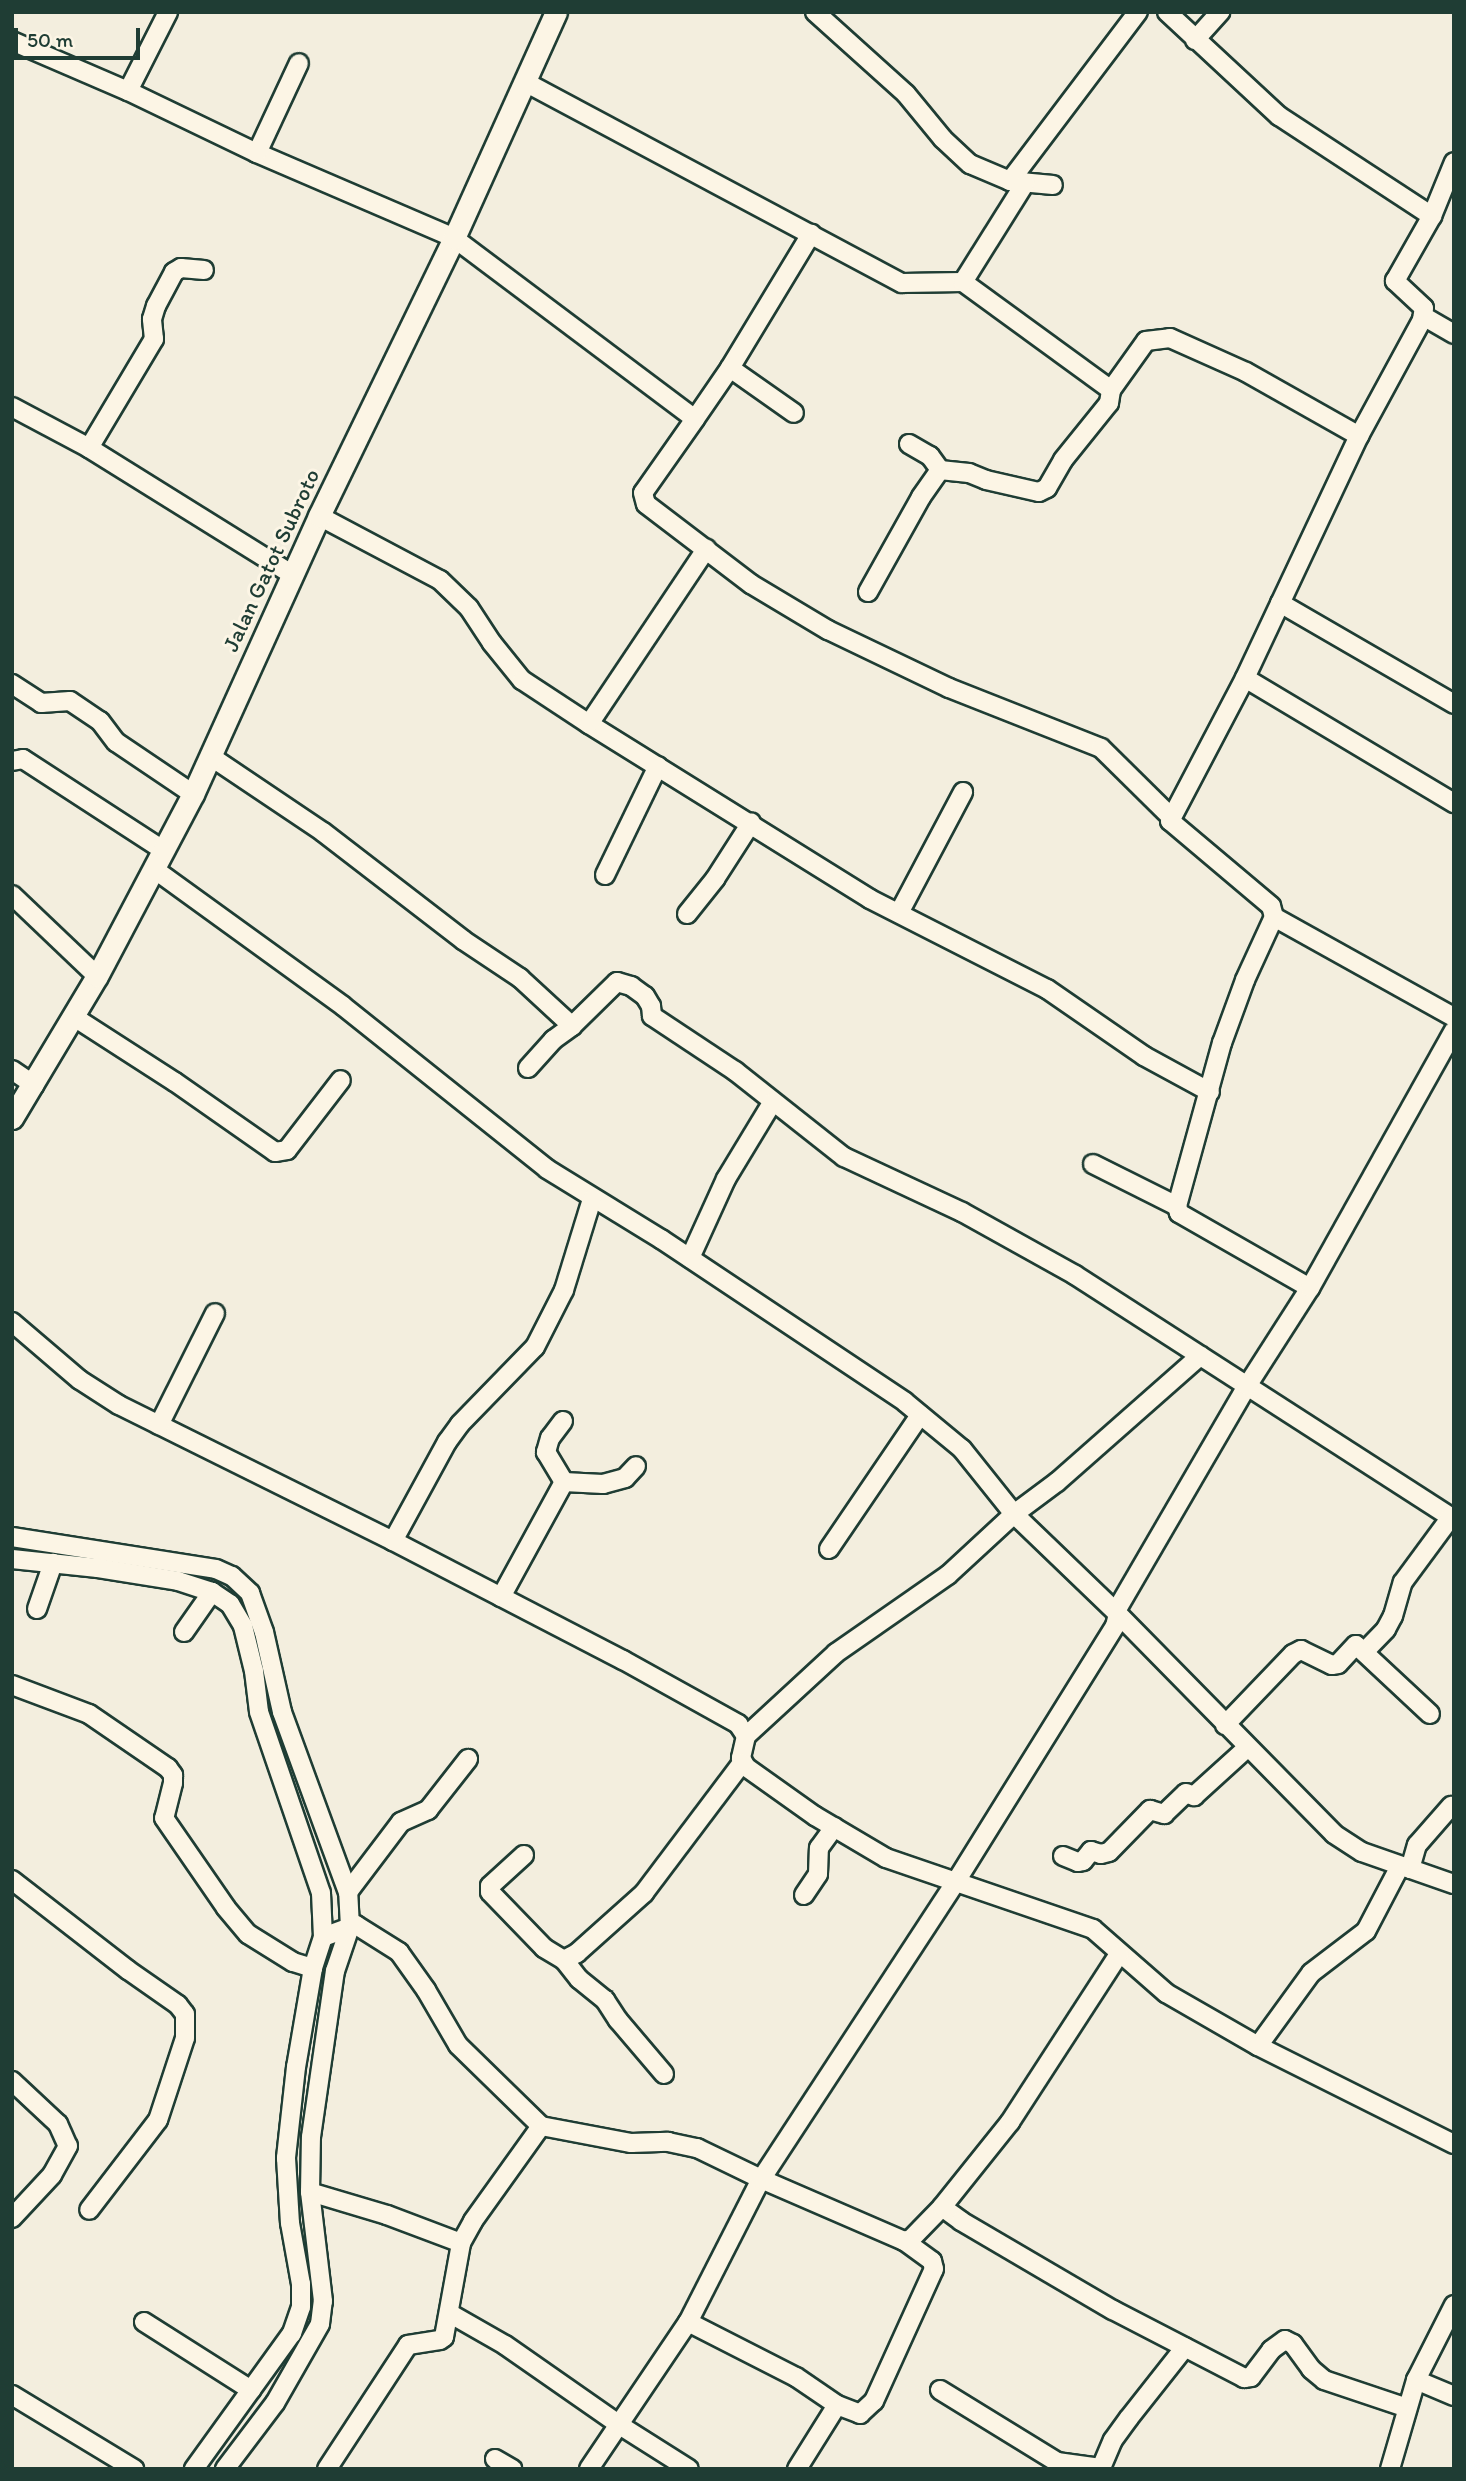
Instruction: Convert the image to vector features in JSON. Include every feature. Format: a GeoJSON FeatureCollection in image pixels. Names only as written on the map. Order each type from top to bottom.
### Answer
{"type":"FeatureCollection","features":[{"type":"Feature","properties":{"kind":"main road","name":"Jalan Gatot Subroto"},"geometry":{"type":"LineString","coordinates":[[12,1118],[97,976],[193,794],[318,516],[454,238],[556,12]]}},
{"type":"Feature","properties":{"kind":"street"},"geometry":{"type":"LineString","coordinates":[[128,90],[168,12]]}},
{"type":"Feature","properties":{"kind":"street"},"geometry":{"type":"LineString","coordinates":[[815,12],[906,94],[943,139],[970,164],[1018,182],[1053,185]]}},
{"type":"Feature","properties":{"kind":"street"},"geometry":{"type":"LineString","coordinates":[[963,282],[1018,182],[1138,12]]}},
{"type":"Feature","properties":{"kind":"street"},"geometry":{"type":"LineString","coordinates":[[1167,12],[1279,116],[1432,216]]}},
{"type":"Feature","properties":{"kind":"street"},"geometry":{"type":"LineString","coordinates":[[1195,40],[1220,12]]}},
{"type":"Feature","properties":{"kind":"street"},"geometry":{"type":"LineString","coordinates":[[12,41],[128,90],[257,153],[454,238],[695,419]]}},
{"type":"Feature","properties":{"kind":"street"},"geometry":{"type":"LineString","coordinates":[[257,153],[299,63]]}},
{"type":"Feature","properties":{"kind":"street"},"geometry":{"type":"LineString","coordinates":[[525,82],[902,283],[963,282],[1111,390]]}},
{"type":"Feature","properties":{"kind":"street"},"geometry":{"type":"LineString","coordinates":[[1177,1206],[1222,1043],[1240,992],[1274,917],[1271,905],[1171,824],[1171,817],[1245,678],[1360,436],[1423,316],[1424,307],[1395,281],[1432,216],[1454,162]]}},
{"type":"Feature","properties":{"kind":"street"},"geometry":{"type":"LineString","coordinates":[[811,234],[730,368],[643,493],[642,499],[751,583],[828,630],[949,688],[1101,748],[1171,817]]}},
{"type":"Feature","properties":{"kind":"street"},"geometry":{"type":"LineString","coordinates":[[89,448],[154,339],[152,319],[174,272],[181,268],[204,270]]}},
{"type":"Feature","properties":{"kind":"street"},"geometry":{"type":"LineString","coordinates":[[1423,316],[1454,334]]}},
{"type":"Feature","properties":{"kind":"street"},"geometry":{"type":"LineString","coordinates":[[909,444],[930,456],[940,470],[970,473],[986,480],[1039,492],[1047,488],[1063,460],[1109,403],[1111,390],[1146,341],[1170,338],[1246,372],[1360,436]]}},
{"type":"Feature","properties":{"kind":"street"},"geometry":{"type":"LineString","coordinates":[[730,368],[794,413]]}},
{"type":"Feature","properties":{"kind":"street"},"geometry":{"type":"LineString","coordinates":[[12,407],[89,448],[293,575]]}},
{"type":"Feature","properties":{"kind":"street"},"geometry":{"type":"LineString","coordinates":[[868,592],[921,497],[940,470]]}},
{"type":"Feature","properties":{"kind":"street"},"geometry":{"type":"LineString","coordinates":[[318,516],[440,580],[469,608],[492,643],[522,680],[589,724],[751,822],[870,899],[1047,989],[1144,1056],[1210,1092]]}},
{"type":"Feature","properties":{"kind":"street"},"geometry":{"type":"LineString","coordinates":[[589,724],[706,549]]}},
{"type":"Feature","properties":{"kind":"street"},"geometry":{"type":"LineString","coordinates":[[1279,603],[1454,704]]}},
{"type":"Feature","properties":{"kind":"street"},"geometry":{"type":"LineString","coordinates":[[1245,678],[1454,803]]}},
{"type":"Feature","properties":{"kind":"street"},"geometry":{"type":"LineString","coordinates":[[12,684],[41,703],[70,701],[100,721],[117,741],[193,794]]}},
{"type":"Feature","properties":{"kind":"street"},"geometry":{"type":"LineString","coordinates":[[210,756],[324,832],[463,940],[520,978],[572,1026]]}},
{"type":"Feature","properties":{"kind":"street"},"geometry":{"type":"LineString","coordinates":[[12,761],[23,759],[158,859],[547,1169],[690,1258],[920,1415],[962,1450],[1013,1514],[1117,1612],[1247,1748],[1334,1834],[1362,1852],[1454,1884]]}},
{"type":"Feature","properties":{"kind":"street"},"geometry":{"type":"LineString","coordinates":[[605,875],[658,766]]}},
{"type":"Feature","properties":{"kind":"street"},"geometry":{"type":"LineString","coordinates":[[899,913],[963,792]]}},
{"type":"Feature","properties":{"kind":"street"},"geometry":{"type":"LineString","coordinates":[[687,914],[715,879],[751,822]]}},
{"type":"Feature","properties":{"kind":"street"},"geometry":{"type":"LineString","coordinates":[[12,895],[97,976]]}},
{"type":"Feature","properties":{"kind":"street"},"geometry":{"type":"LineString","coordinates":[[1274,917],[1454,1017]]}},
{"type":"Feature","properties":{"kind":"street"},"geometry":{"type":"LineString","coordinates":[[528,1068],[553,1040],[572,1026],[617,982],[624,983],[645,996],[651,1006],[652,1016],[735,1072],[844,1157],[962,1212],[1075,1275],[1452,1518],[1403,1582],[1393,1616],[1386,1629],[1365,1651]]}},
{"type":"Feature","properties":{"kind":"street"},"geometry":{"type":"LineString","coordinates":[[74,1017],[175,1082],[275,1152],[287,1150],[341,1080]]}},
{"type":"Feature","properties":{"kind":"street"},"geometry":{"type":"LineString","coordinates":[[589,2469],[621,2426],[688,2322],[761,2179],[955,1883],[1115,1626],[1117,1612],[1247,1386],[1310,1288],[1454,1030]]}},
{"type":"Feature","properties":{"kind":"street"},"geometry":{"type":"LineString","coordinates":[[12,1070],[34,1085]]}},
{"type":"Feature","properties":{"kind":"street"},"geometry":{"type":"LineString","coordinates":[[690,1258],[726,1179],[772,1103]]}},
{"type":"Feature","properties":{"kind":"street"},"geometry":{"type":"LineString","coordinates":[[1093,1164],[1177,1206],[1184,1217],[1310,1288]]}},
{"type":"Feature","properties":{"kind":"street"},"geometry":{"type":"LineString","coordinates":[[393,1541],[447,1442],[460,1424],[535,1347],[564,1290],[592,1199]]}},
{"type":"Feature","properties":{"kind":"street"},"geometry":{"type":"LineString","coordinates":[[159,1425],[215,1313]]}},
{"type":"Feature","properties":{"kind":"street"},"geometry":{"type":"LineString","coordinates":[[12,1321],[80,1380],[118,1405],[502,1597],[738,1724],[746,1736]]}},
{"type":"Feature","properties":{"kind":"street"},"geometry":{"type":"LineString","coordinates":[[564,1960],[577,1953],[644,1893],[742,1763],[746,1736],[836,1653],[948,1575],[1013,1514],[1057,1482],[1200,1356]]}},
{"type":"Feature","properties":{"kind":"street"},"geometry":{"type":"LineString","coordinates":[[829,1549],[920,1415]]}},
{"type":"Feature","properties":{"kind":"street"},"geometry":{"type":"LineString","coordinates":[[563,1421],[550,1438],[546,1452],[564,1482]]}},
{"type":"Feature","properties":{"kind":"street"},"geometry":{"type":"LineString","coordinates":[[564,1482],[603,1484],[625,1478],[636,1466]]}},
{"type":"Feature","properties":{"kind":"street"},"geometry":{"type":"LineString","coordinates":[[502,1597],[564,1482]]}},
{"type":"Feature","properties":{"kind":"street"},"geometry":{"type":"LineString","coordinates":[[12,1536],[50,1554],[228,1590],[254,1602],[282,1712],[348,1892]]}},
{"type":"Feature","properties":{"kind":"street"},"geometry":{"type":"LineString","coordinates":[[37,1608],[50,1554]]}},
{"type":"Feature","properties":{"kind":"street"},"geometry":{"type":"LineString","coordinates":[[12,1559],[50,1554],[195,1564],[216,1569],[243,1626],[254,1671],[259,1712],[336,1933]]}},
{"type":"Feature","properties":{"kind":"street"},"geometry":{"type":"LineString","coordinates":[[184,1632],[228,1590]]}},
{"type":"Feature","properties":{"kind":"street"},"geometry":{"type":"LineString","coordinates":[[1225,1725],[1293,1654],[1301,1650],[1332,1665],[1338,1664],[1356,1645],[1430,1714]]}},
{"type":"Feature","properties":{"kind":"street"},"geometry":{"type":"LineString","coordinates":[[12,1685],[89,1714],[168,1768],[173,1774],[173,1783],[164,1818],[226,1908],[248,1934],[293,1962],[313,1968]]}},
{"type":"Feature","properties":{"kind":"street"},"geometry":{"type":"LineString","coordinates":[[1063,1856],[1078,1862],[1083,1861],[1091,1851],[1101,1854],[1110,1852],[1150,1810],[1164,1814],[1186,1793],[1195,1796],[1247,1748]]}},
{"type":"Feature","properties":{"kind":"street"},"geometry":{"type":"LineString","coordinates":[[225,2469],[275,2403],[320,2324],[323,2301],[310,2192],[311,2137],[335,1971],[336,1933],[348,1892],[401,1822],[428,1810],[468,1759]]}},
{"type":"Feature","properties":{"kind":"street"},"geometry":{"type":"LineString","coordinates":[[742,1763],[834,1827],[886,1858],[1093,1929],[1166,1993],[1258,2046],[1454,2144]]}},
{"type":"Feature","properties":{"kind":"street"},"geometry":{"type":"LineString","coordinates":[[1258,2046],[1311,1973],[1366,1931],[1417,1845],[1451,1806]]}},
{"type":"Feature","properties":{"kind":"street"},"geometry":{"type":"LineString","coordinates":[[804,1895],[818,1874],[819,1848],[834,1827]]}},
{"type":"Feature","properties":{"kind":"street"},"geometry":{"type":"LineString","coordinates":[[524,1854],[491,1886],[490,1892],[544,1948],[564,1960],[579,1979],[605,2000],[618,2020],[664,2074]]}},
{"type":"Feature","properties":{"kind":"street"},"geometry":{"type":"LineString","coordinates":[[12,1880],[186,2014],[185,2038],[158,2120],[89,2210]]}},
{"type":"Feature","properties":{"kind":"street"},"geometry":{"type":"LineString","coordinates":[[194,2469],[292,2333],[301,2307],[301,2284],[290,2222],[286,2158],[296,2067],[313,1968],[336,1933],[363,1927],[399,1952],[426,1990],[458,2045],[541,2126],[631,2143],[682,2143],[904,2241],[932,2261],[934,2269],[867,2411],[860,2414],[837,2405],[796,2377],[688,2322]]}},
{"type":"Feature","properties":{"kind":"street"},"geometry":{"type":"LineString","coordinates":[[904,2241],[911,2239],[942,2207],[1010,2122],[1119,1954]]}},
{"type":"Feature","properties":{"kind":"street"},"geometry":{"type":"LineString","coordinates":[[12,2081],[58,2124],[68,2146],[52,2175],[22,2211],[12,2217]]}},
{"type":"Feature","properties":{"kind":"street"},"geometry":{"type":"LineString","coordinates":[[327,2469],[408,2345],[440,2340],[449,2313],[461,2243],[473,2221],[541,2126]]}},
{"type":"Feature","properties":{"kind":"street"},"geometry":{"type":"LineString","coordinates":[[310,2192],[387,2215],[461,2243]]}},
{"type":"Feature","properties":{"kind":"street"},"geometry":{"type":"LineString","coordinates":[[942,2207],[961,2221],[1113,2310],[1244,2378],[1251,2377],[1271,2350],[1285,2340],[1293,2344],[1311,2369],[1324,2380],[1407,2408]]}},
{"type":"Feature","properties":{"kind":"street"},"geometry":{"type":"LineString","coordinates":[[1390,2469],[1416,2379],[1454,2305]]}},
{"type":"Feature","properties":{"kind":"street"},"geometry":{"type":"LineString","coordinates":[[449,2313],[505,2345],[621,2426],[689,2469]]}},
{"type":"Feature","properties":{"kind":"street"},"geometry":{"type":"LineString","coordinates":[[144,2322],[251,2390]]}},
{"type":"Feature","properties":{"kind":"street"},"geometry":{"type":"LineString","coordinates":[[940,2390],[1057,2462],[1102,2468],[1113,2440],[1185,2347]]}},
{"type":"Feature","properties":{"kind":"street"},"geometry":{"type":"LineString","coordinates":[[1416,2379],[1454,2396]]}},
{"type":"Feature","properties":{"kind":"street"},"geometry":{"type":"LineString","coordinates":[[12,2395],[114,2464],[134,2469]]}},
{"type":"Feature","properties":{"kind":"street"},"geometry":{"type":"LineString","coordinates":[[797,2469],[837,2405]]}},
{"type":"Feature","properties":{"kind":"street"},"geometry":{"type":"LineString","coordinates":[[495,2459],[512,2469]]}}]}
